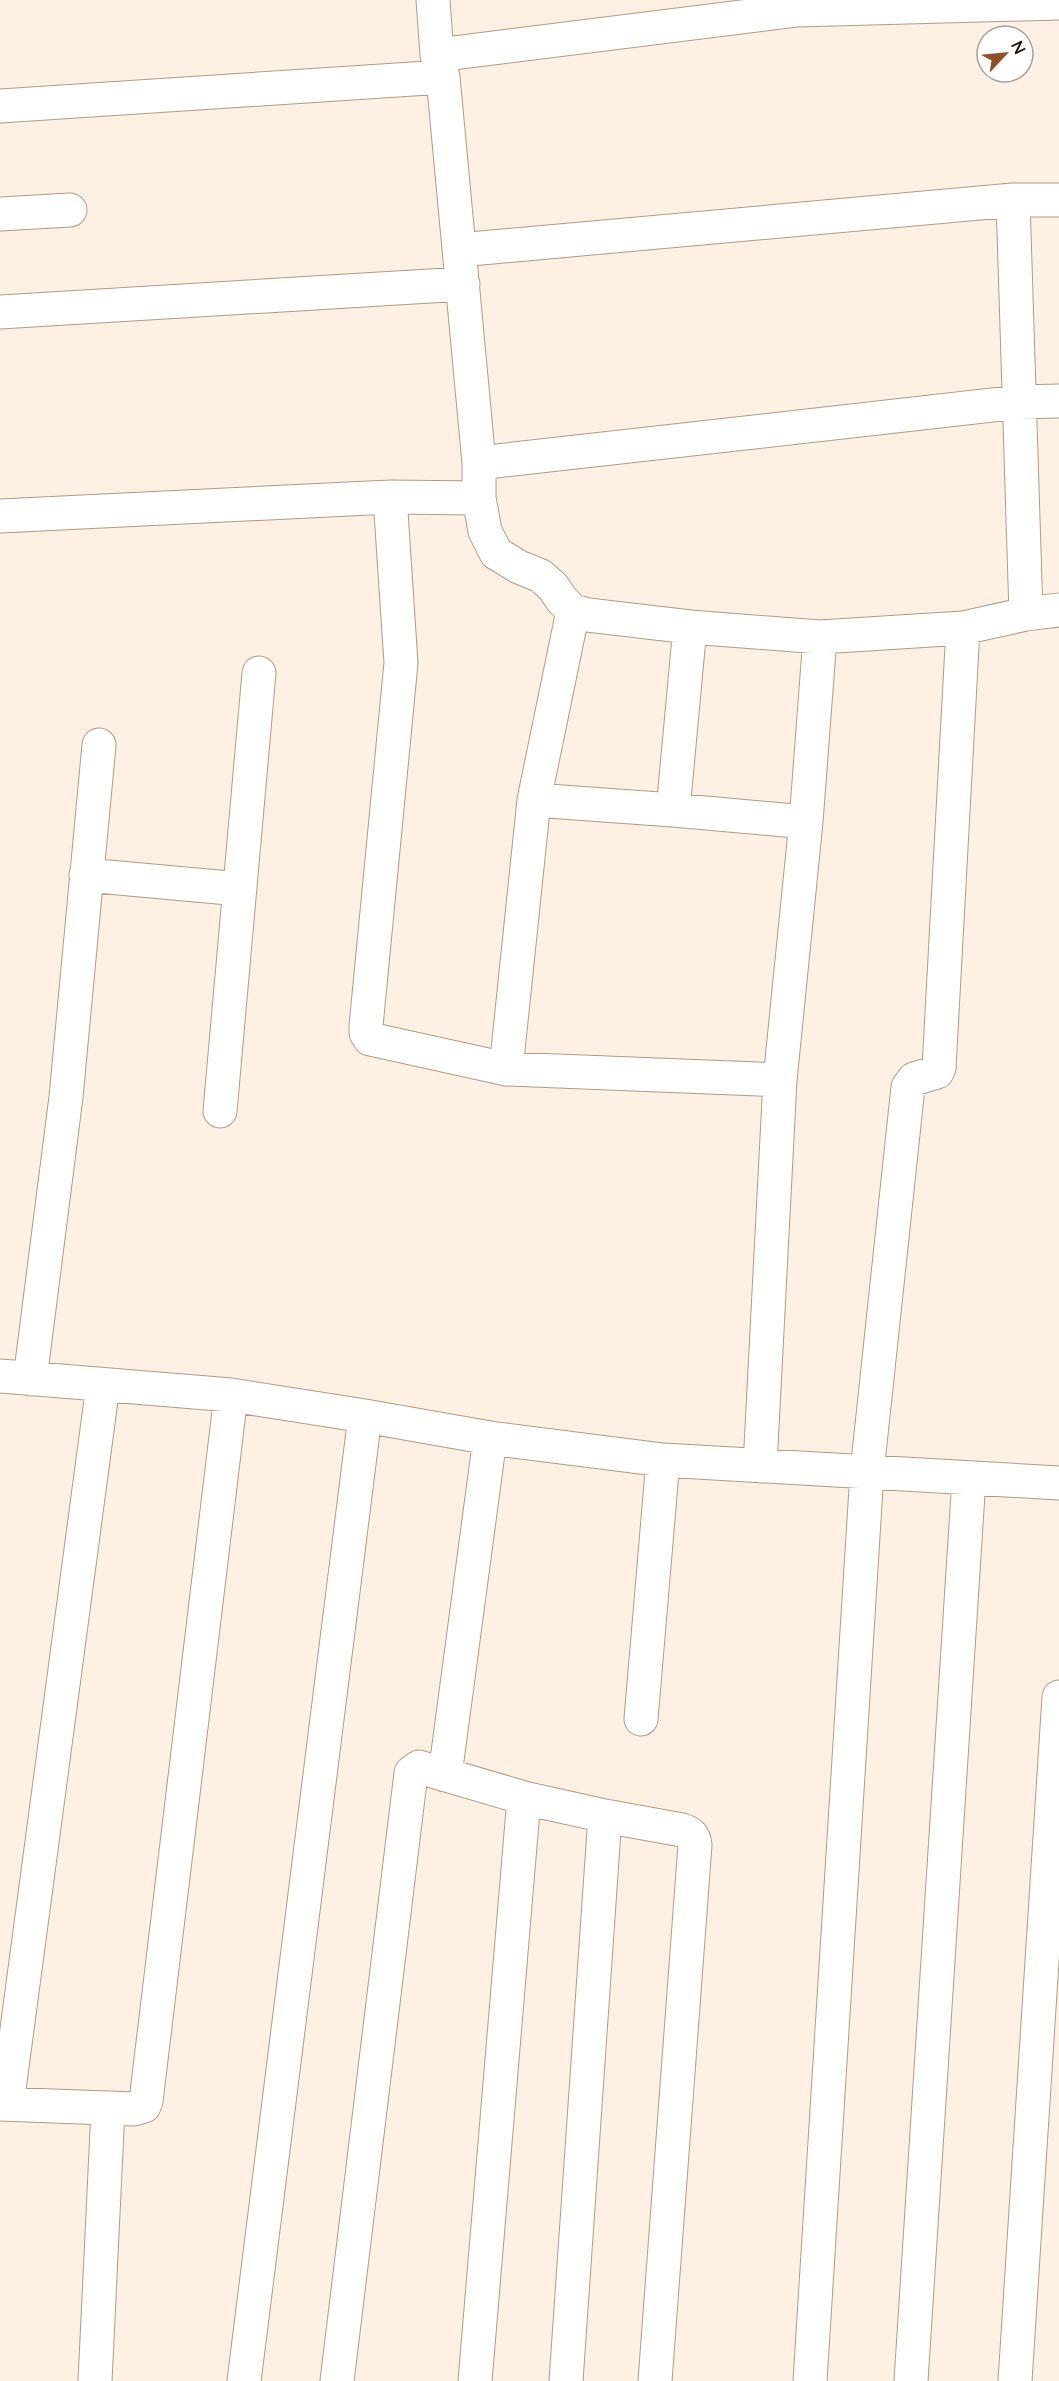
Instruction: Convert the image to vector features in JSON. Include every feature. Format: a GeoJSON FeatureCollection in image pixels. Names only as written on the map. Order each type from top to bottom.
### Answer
{"type":"FeatureCollection","features":[{"type":"Feature","properties":{"kind":"street"},"geometry":{"type":"LineString","coordinates":[[433,0],[463,284],[479,463],[479,498],[485,531],[496,553],[519,567],[541,576],[573,611],[588,615],[690,627],[820,636],[963,628],[1026,614],[1059,610]]}},
{"type":"Feature","properties":{"kind":"street"},"geometry":{"type":"LineString","coordinates":[[0,106],[440,66],[796,5],[1059,3]]}},
{"type":"Feature","properties":{"kind":"street"},"geometry":{"type":"LineString","coordinates":[[459,250],[1013,200],[1059,200]]}},
{"type":"Feature","properties":{"kind":"street"},"geometry":{"type":"LineString","coordinates":[[1013,200],[1026,614]]}},
{"type":"Feature","properties":{"kind":"street"},"geometry":{"type":"LineString","coordinates":[[0,214],[70,210]]}},
{"type":"Feature","properties":{"kind":"street"},"geometry":{"type":"LineString","coordinates":[[0,312],[463,284]]}},
{"type":"Feature","properties":{"kind":"street"},"geometry":{"type":"LineString","coordinates":[[479,463],[1019,402],[1059,401]]}},
{"type":"Feature","properties":{"kind":"street"},"geometry":{"type":"LineString","coordinates":[[0,516],[390,497],[479,498]]}},
{"type":"Feature","properties":{"kind":"street"},"geometry":{"type":"LineString","coordinates":[[390,497],[401,663],[366,1033],[370,1039],[506,1069],[780,1080]]}},
{"type":"Feature","properties":{"kind":"street"},"geometry":{"type":"LineString","coordinates":[[506,1069],[534,800],[573,611]]}},
{"type":"Feature","properties":{"kind":"street"},"geometry":{"type":"LineString","coordinates":[[673,810],[690,627]]}},
{"type":"Feature","properties":{"kind":"street"},"geometry":{"type":"LineString","coordinates":[[810,2381],[867,1472],[908,1087],[914,1079],[933,1075],[939,1068],[963,628]]}},
{"type":"Feature","properties":{"kind":"street"},"geometry":{"type":"LineString","coordinates":[[760,1466],[780,1080],[806,822],[820,636]]}},
{"type":"Feature","properties":{"kind":"street"},"geometry":{"type":"LineString","coordinates":[[220,1111],[259,673]]}},
{"type":"Feature","properties":{"kind":"street"},"geometry":{"type":"LineString","coordinates":[[99,745],[66,1097],[15,1378],[231,1395],[490,1438],[663,1460],[1059,1483]]}},
{"type":"Feature","properties":{"kind":"street"},"geometry":{"type":"LineString","coordinates":[[534,800],[806,822]]}},
{"type":"Feature","properties":{"kind":"street"},"geometry":{"type":"LineString","coordinates":[[86,875],[240,888]]}},
{"type":"Feature","properties":{"kind":"street"},"geometry":{"type":"LineString","coordinates":[[103,1385],[4,2104],[139,2109],[146,2101],[231,1395]]}},
{"type":"Feature","properties":{"kind":"street"},"geometry":{"type":"LineString","coordinates":[[244,2381],[365,1416]]}},
{"type":"Feature","properties":{"kind":"street"},"geometry":{"type":"LineString","coordinates":[[445,1775],[490,1438]]}},
{"type":"Feature","properties":{"kind":"street"},"geometry":{"type":"LineString","coordinates":[[641,1719],[663,1460]]}},
{"type":"Feature","properties":{"kind":"street"},"geometry":{"type":"LineString","coordinates":[[911,2381],[969,1478]]}},
{"type":"Feature","properties":{"kind":"street"},"geometry":{"type":"LineString","coordinates":[[1015,2381],[1059,1697]]}},
{"type":"Feature","properties":{"kind":"street"},"geometry":{"type":"LineString","coordinates":[[337,2381],[411,1773],[414,1769],[425,1768],[524,1798],[690,1832],[695,1845],[655,2381]]}},
{"type":"Feature","properties":{"kind":"street"},"geometry":{"type":"LineString","coordinates":[[475,2381],[524,1798]]}},
{"type":"Feature","properties":{"kind":"street"},"geometry":{"type":"LineString","coordinates":[[566,2381],[605,1816]]}},
{"type":"Feature","properties":{"kind":"street"},"geometry":{"type":"LineString","coordinates":[[95,2381],[108,2109]]}}]}
